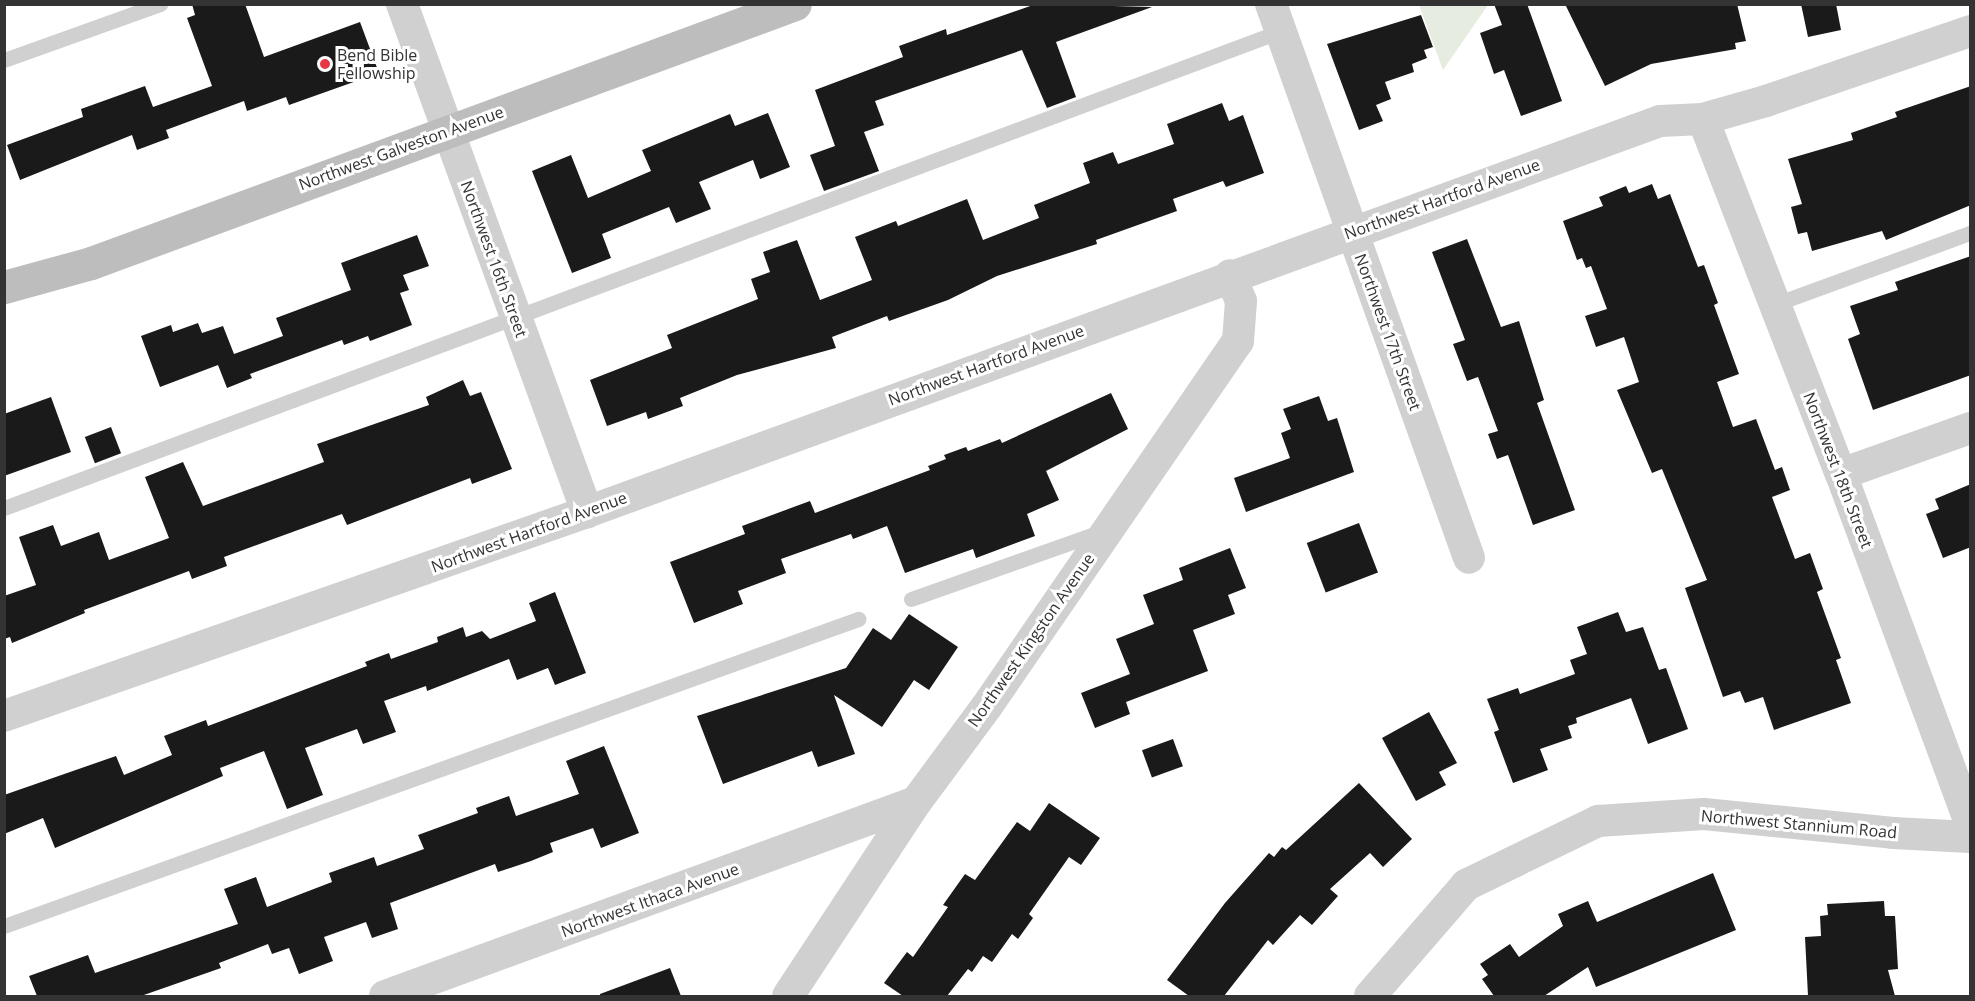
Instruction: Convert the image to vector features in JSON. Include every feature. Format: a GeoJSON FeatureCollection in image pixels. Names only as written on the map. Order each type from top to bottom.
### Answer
{"type":"FeatureCollection","features":[{"type":"Feature","properties":{"kind":"street","name":"Northwest 16th Street"},"geometry":{"type":"LineString","coordinates":[[402,4],[587,512]]}},
{"type":"Feature","properties":{"kind":"street","name":"Northwest Galveston Avenue"},"geometry":{"type":"LineString","coordinates":[[4,287],[91,263],[447,130],[795,4]]}},
{"type":"Feature","properties":{"kind":"street","name":"Northwest 17th Street"},"geometry":{"type":"LineString","coordinates":[[1276,18],[1469,558]]}},
{"type":"Feature","properties":{"kind":"street","name":"Northwest Hartford Avenue"},"geometry":{"type":"LineString","coordinates":[[4,716],[587,512],[1230,275],[1660,121],[1703,119],[1971,31]]}},
{"type":"Feature","properties":{"kind":"street","name":"Northwest 18th Street"},"geometry":{"type":"LineString","coordinates":[[1703,119],[1841,474],[1971,823]]}},
{"type":"Feature","properties":{"kind":"street","name":"Northwest Kingston Avenue"},"geometry":{"type":"LineString","coordinates":[[788,996],[916,802],[987,706],[1238,341],[1240,301],[1230,275]]}},
{"type":"Feature","properties":{"kind":"street"},"geometry":{"type":"LineString","coordinates":[[1841,474],[1971,428]]}},
{"type":"Feature","properties":{"kind":"street","name":"Northwest Ithaca Avenue"},"geometry":{"type":"LineString","coordinates":[[385,996],[916,802]]}},
{"type":"Feature","properties":{"kind":"street","name":"Northwest Stannium Road"},"geometry":{"type":"LineString","coordinates":[[1370,996],[1466,885],[1598,821],[1704,814],[1893,833],[1971,837]]}},
{"type":"Feature","properties":{"kind":"lane"},"geometry":{"type":"LineString","coordinates":[[4,60],[160,4]]}},
{"type":"Feature","properties":{"kind":"lane"},"geometry":{"type":"LineString","coordinates":[[4,508],[515,317],[1276,18]]}},
{"type":"Feature","properties":{"kind":"lane"},"geometry":{"type":"LineString","coordinates":[[1773,304],[1971,233]]}},
{"type":"Feature","properties":{"kind":"lane"},"geometry":{"type":"LineString","coordinates":[[911,600],[1108,529]]}},
{"type":"Feature","properties":{"kind":"lane"},"geometry":{"type":"LineString","coordinates":[[4,926],[858,619]]}},
{"type":"Feature","properties":{"kind":"shaded area"},"geometry":{"type":"Polygon","coordinates":[[[1419,5],[1488,5],[1443,70],[1419,5]]]}},
{"type":"Feature","properties":{"kind":"building"},"geometry":{"type":"Polygon","coordinates":[[[192,4],[245,4],[264,57],[360,22],[379,73],[289,105],[286,97],[247,111],[244,101],[166,130],[169,138],[137,150],[132,135],[20,180],[7,145],[83,117],[81,109],[145,86],[153,107],[212,86],[187,18],[195,15],[192,4]]]}},
{"type":"Feature","properties":{"kind":"building"},"geometry":{"type":"Polygon","coordinates":[[[1036,4],[1152,7],[1056,42],[1076,97],[1047,108],[1022,50],[875,101],[884,125],[864,132],[879,171],[824,191],[810,155],[835,146],[815,90],[903,57],[899,46],[946,29],[947,35],[1036,4]]]}},
{"type":"Feature","properties":{"kind":"building"},"geometry":{"type":"Polygon","coordinates":[[[1494,4],[1527,4],[1562,101],[1521,116],[1504,70],[1494,74],[1480,33],[1502,25],[1494,4]]]}},
{"type":"Feature","properties":{"kind":"building"},"geometry":{"type":"Polygon","coordinates":[[[1565,4],[1737,4],[1746,41],[1735,43],[1736,49],[1651,64],[1605,86],[1565,4]]]}},
{"type":"Feature","properties":{"kind":"building"},"geometry":{"type":"Polygon","coordinates":[[[1801,4],[1836,4],[1841,30],[1808,37],[1801,4]]]}},
{"type":"Feature","properties":{"kind":"building"},"geometry":{"type":"Polygon","coordinates":[[[1421,15],[1433,47],[1424,50],[1427,58],[1412,64],[1414,72],[1385,82],[1391,99],[1376,105],[1383,121],[1359,130],[1327,44],[1421,15]]]}},
{"type":"Feature","properties":{"kind":"building"},"geometry":{"type":"Polygon","coordinates":[[[1971,86],[1971,205],[1886,240],[1882,231],[1812,251],[1807,232],[1798,234],[1791,207],[1802,204],[1788,159],[1853,140],[1851,133],[1897,117],[1895,112],[1971,86]]]}},
{"type":"Feature","properties":{"kind":"building"},"geometry":{"type":"Polygon","coordinates":[[[1222,103],[1229,121],[1243,115],[1264,173],[1226,187],[1223,181],[1173,199],[1177,211],[1096,240],[1097,244],[997,276],[948,300],[889,321],[887,316],[832,337],[836,348],[737,375],[680,398],[683,406],[648,419],[646,412],[607,426],[590,380],[672,348],[667,335],[758,299],[751,279],[770,272],[763,252],[797,240],[820,300],[872,280],[855,237],[896,221],[898,226],[967,199],[983,240],[1039,218],[1034,205],[1090,183],[1083,163],[1113,152],[1118,164],[1174,144],[1167,124],[1222,103]]]}},
{"type":"Feature","properties":{"kind":"building"},"geometry":{"type":"Polygon","coordinates":[[[768,113],[790,167],[760,179],[753,160],[699,182],[711,209],[676,223],[669,207],[602,234],[611,258],[572,273],[532,171],[571,155],[588,198],[651,171],[642,150],[730,114],[735,126],[768,113]]]}},
{"type":"Feature","properties":{"kind":"building"},"geometry":{"type":"Polygon","coordinates":[[[1652,184],[1658,199],[1670,194],[1698,267],[1704,265],[1718,303],[1714,305],[1739,374],[1717,382],[1733,427],[1756,419],[1775,470],[1782,467],[1790,490],[1772,497],[1795,559],[1810,553],[1823,589],[1817,592],[1841,658],[1836,660],[1851,703],[1774,730],[1763,697],[1745,703],[1740,691],[1723,697],[1685,588],[1707,580],[1662,469],[1652,473],[1617,390],[1639,382],[1624,337],[1596,347],[1585,316],[1607,309],[1591,266],[1586,268],[1582,258],[1577,260],[1563,221],[1603,206],[1599,197],[1626,186],[1629,193],[1652,184]]]}},
{"type":"Feature","properties":{"kind":"building"},"geometry":{"type":"Polygon","coordinates":[[[417,235],[429,266],[403,275],[409,290],[400,293],[412,325],[370,341],[368,336],[344,345],[342,340],[250,374],[252,378],[227,388],[218,365],[160,387],[141,336],[171,325],[173,332],[198,323],[202,333],[223,326],[234,354],[283,336],[276,318],[351,290],[341,263],[417,235]]]}},
{"type":"Feature","properties":{"kind":"building"},"geometry":{"type":"Polygon","coordinates":[[[1467,239],[1501,327],[1519,321],[1544,400],[1537,403],[1575,510],[1533,525],[1508,455],[1497,459],[1488,434],[1498,431],[1478,377],[1467,381],[1453,344],[1465,340],[1432,252],[1467,239]]]}},
{"type":"Feature","properties":{"kind":"building"},"geometry":{"type":"Polygon","coordinates":[[[1971,256],[1971,375],[1873,410],[1848,339],[1860,334],[1850,306],[1898,290],[1895,282],[1971,256]]]}},
{"type":"Feature","properties":{"kind":"building"},"geometry":{"type":"Polygon","coordinates":[[[463,380],[470,396],[481,392],[512,469],[472,484],[470,478],[347,525],[342,514],[224,557],[227,566],[192,579],[189,571],[84,610],[85,613],[12,643],[10,637],[4,639],[4,596],[36,585],[19,537],[53,525],[61,546],[99,532],[109,560],[169,538],[145,477],[183,462],[203,506],[324,462],[317,444],[429,405],[426,397],[463,380]]]}},
{"type":"Feature","properties":{"kind":"building"},"geometry":{"type":"Polygon","coordinates":[[[1111,393],[1128,429],[1046,471],[1059,500],[1027,514],[1035,536],[976,558],[973,549],[905,573],[887,526],[853,539],[851,534],[781,559],[786,573],[738,591],[743,604],[694,623],[670,562],[745,534],[742,526],[810,501],[815,513],[930,470],[928,466],[946,459],[944,455],[966,447],[968,451],[1000,439],[1002,443],[1111,393]]]}},
{"type":"Feature","properties":{"kind":"building"},"geometry":{"type":"Polygon","coordinates":[[[1319,396],[1328,421],[1337,418],[1354,472],[1246,512],[1234,478],[1290,458],[1281,433],[1291,429],[1283,409],[1319,396]]]}},
{"type":"Feature","properties":{"kind":"building"},"geometry":{"type":"Polygon","coordinates":[[[51,397],[71,452],[4,476],[4,414],[51,397]]]}},
{"type":"Feature","properties":{"kind":"building"},"geometry":{"type":"Polygon","coordinates":[[[111,427],[121,453],[95,463],[85,437],[111,427]]]}},
{"type":"Feature","properties":{"kind":"building"},"geometry":{"type":"Polygon","coordinates":[[[1971,484],[1971,547],[1943,558],[1926,514],[1939,509],[1935,499],[1971,484]]]}},
{"type":"Feature","properties":{"kind":"building"},"geometry":{"type":"Polygon","coordinates":[[[1359,523],[1378,572],[1326,593],[1307,543],[1359,523]]]}},
{"type":"Feature","properties":{"kind":"building"},"geometry":{"type":"Polygon","coordinates":[[[1230,548],[1246,588],[1228,595],[1235,614],[1193,630],[1208,671],[1126,702],[1130,714],[1095,728],[1081,693],[1130,674],[1116,639],[1154,624],[1143,595],[1183,580],[1179,568],[1230,548]]]}},
{"type":"Feature","properties":{"kind":"building"},"geometry":{"type":"Polygon","coordinates":[[[555,592],[586,673],[555,685],[548,668],[517,680],[509,659],[427,691],[426,686],[384,701],[396,732],[363,744],[357,729],[305,748],[323,795],[287,809],[264,751],[220,768],[223,776],[55,848],[43,818],[4,834],[4,795],[116,756],[124,775],[172,755],[164,736],[206,720],[208,726],[367,666],[365,662],[389,653],[391,659],[438,642],[437,637],[463,627],[466,637],[482,631],[490,639],[536,621],[529,603],[555,592]]]}},
{"type":"Feature","properties":{"kind":"building"},"geometry":{"type":"Polygon","coordinates":[[[1618,612],[1626,632],[1643,627],[1659,670],[1666,668],[1688,729],[1648,744],[1631,698],[1576,718],[1577,723],[1568,726],[1572,738],[1540,749],[1548,770],[1513,783],[1494,732],[1499,730],[1487,699],[1518,688],[1520,694],[1575,674],[1570,660],[1587,654],[1577,627],[1618,612]]]}},
{"type":"Feature","properties":{"kind":"building"},"geometry":{"type":"Polygon","coordinates":[[[909,614],[958,647],[929,690],[914,680],[882,727],[834,695],[855,754],[818,767],[812,751],[723,784],[697,716],[846,668],[873,628],[891,640],[909,614]]]}},
{"type":"Feature","properties":{"kind":"building"},"geometry":{"type":"Polygon","coordinates":[[[1429,712],[1457,763],[1439,772],[1446,785],[1416,801],[1382,738],[1429,712]]]}},
{"type":"Feature","properties":{"kind":"building"},"geometry":{"type":"Polygon","coordinates":[[[1173,739],[1183,766],[1152,778],[1142,750],[1173,739]]]}},
{"type":"Feature","properties":{"kind":"building"},"geometry":{"type":"Polygon","coordinates":[[[604,746],[639,833],[601,848],[593,828],[550,843],[553,852],[531,861],[498,872],[495,864],[390,903],[398,929],[372,938],[366,922],[324,937],[333,961],[299,974],[289,948],[272,954],[268,944],[219,963],[221,968],[141,996],[37,996],[29,976],[88,955],[95,973],[238,924],[224,889],[256,877],[267,907],[332,882],[329,873],[374,857],[377,866],[424,849],[418,835],[478,813],[476,808],[509,796],[516,816],[579,794],[566,761],[604,746]]]}},
{"type":"Feature","properties":{"kind":"building"},"geometry":{"type":"Polygon","coordinates":[[[1359,783],[1412,839],[1383,867],[1370,853],[1330,889],[1338,896],[1312,925],[1300,915],[1273,945],[1268,940],[1224,996],[1189,996],[1167,980],[1225,903],[1269,853],[1274,857],[1282,847],[1286,850],[1359,783]]]}},
{"type":"Feature","properties":{"kind":"building"},"geometry":{"type":"Polygon","coordinates":[[[1049,803],[1100,838],[1081,865],[1069,857],[1029,914],[1033,918],[1018,939],[1012,934],[992,962],[983,956],[972,972],[968,969],[947,996],[903,996],[884,983],[907,952],[913,957],[948,907],[943,905],[965,874],[975,880],[1017,822],[1030,831],[1049,803]]]}},
{"type":"Feature","properties":{"kind":"building"},"geometry":{"type":"Polygon","coordinates":[[[1713,873],[1736,930],[1596,987],[1588,967],[1544,996],[1494,996],[1482,979],[1488,975],[1480,964],[1510,944],[1519,957],[1563,926],[1558,914],[1588,901],[1597,922],[1713,873]]]}},
{"type":"Feature","properties":{"kind":"building"},"geometry":{"type":"Polygon","coordinates":[[[1884,901],[1885,916],[1895,916],[1898,969],[1888,970],[1895,996],[1808,996],[1805,937],[1821,936],[1820,916],[1828,915],[1827,904],[1884,901]]]}},
{"type":"Feature","properties":{"kind":"building"},"geometry":{"type":"Polygon","coordinates":[[[670,968],[681,996],[600,996],[600,994],[670,968]]]}},
{"type":"Feature","properties":{"kind":"place","name":"Bend Bible Fellowship"},"geometry":{"type":"Point","coordinates":[325,64]}}]}
